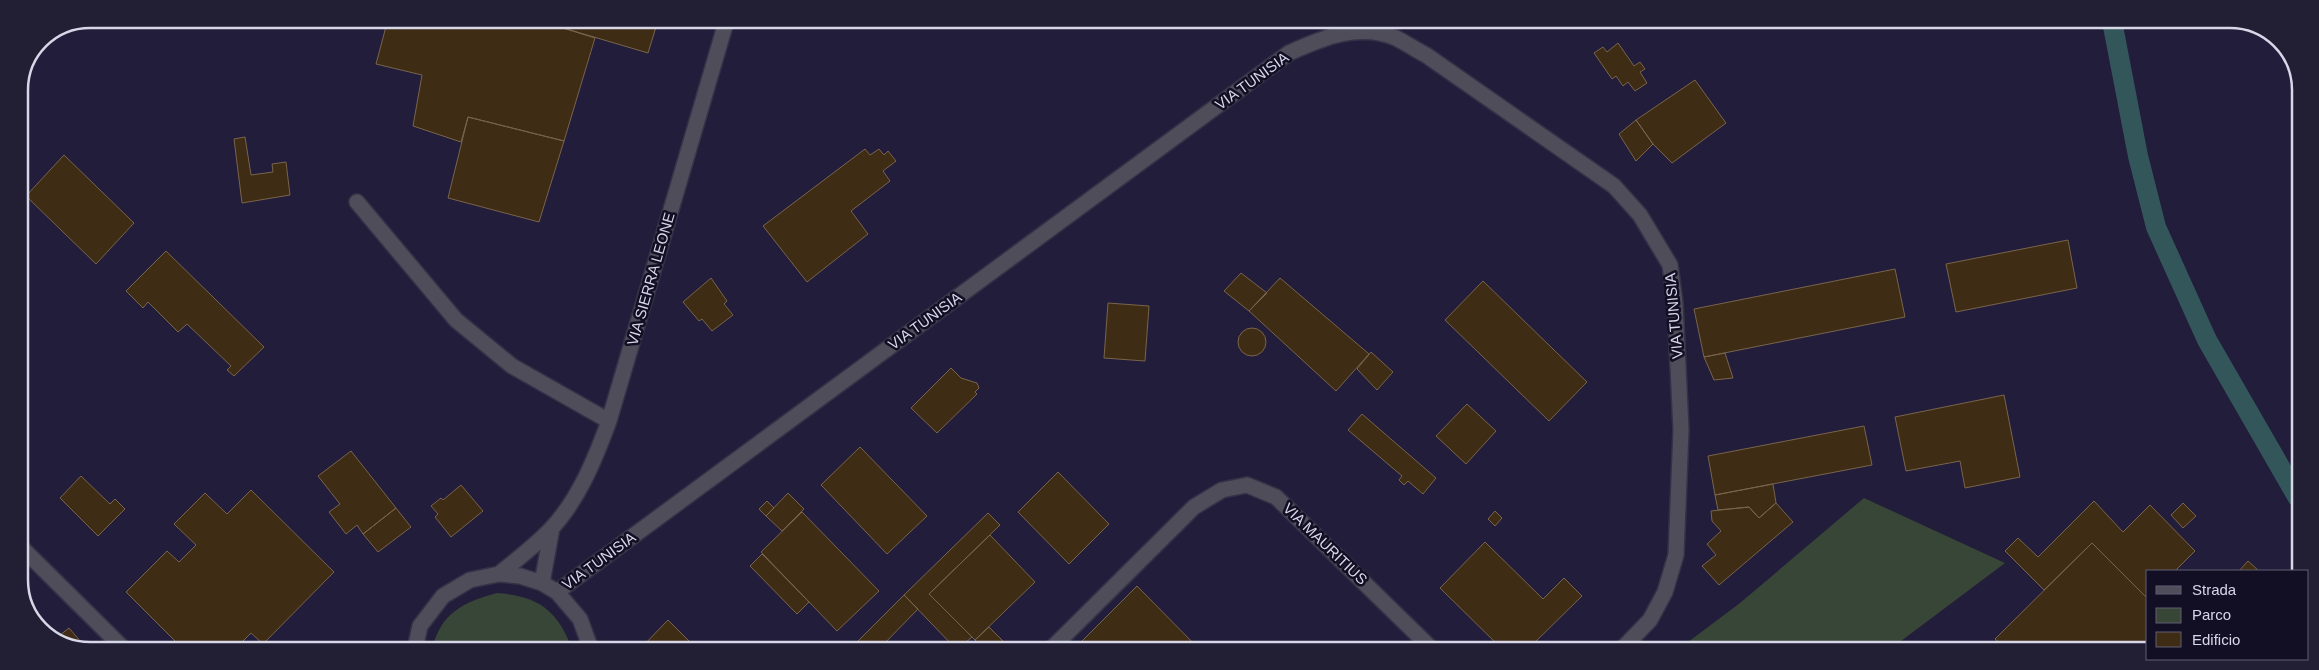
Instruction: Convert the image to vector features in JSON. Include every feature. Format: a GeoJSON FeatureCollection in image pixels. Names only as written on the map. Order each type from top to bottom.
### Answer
{"type":"FeatureCollection","features":[{"type":"Feature","properties":{"kind":"street","name":"VIA SIERRA LEONE"},"geometry":{"type":"LineString","coordinates":[[499,574],[552,528],[574,498],[594,462],[609,422],[725,27]]}},
{"type":"Feature","properties":{"kind":"street","name":"VIA TUNISIA"},"geometry":{"type":"LineString","coordinates":[[557,592],[1289,53],[1353,27]]}},
{"type":"Feature","properties":{"kind":"street","name":"VIA TUNISIA"},"geometry":{"type":"LineString","coordinates":[[1364,27],[1394,38],[1426,55],[1614,186],[1640,215],[1670,265],[1681,430],[1676,555],[1665,592],[1650,620],[1629,642]]}},
{"type":"Feature","properties":{"kind":"street"},"geometry":{"type":"LineString","coordinates":[[357,202],[456,320],[512,366],[609,422]]}},
{"type":"Feature","properties":{"kind":"street","name":"VIA MAURITIUS"},"geometry":{"type":"LineString","coordinates":[[1058,642],[1194,507],[1222,490],[1247,485],[1276,497],[1425,642]]}},
{"type":"Feature","properties":{"kind":"street","name":"VIA SIERRA LEONE"},"geometry":{"type":"LineString","coordinates":[[542,583],[552,528]]}},
{"type":"Feature","properties":{"kind":"street"},"geometry":{"type":"LineString","coordinates":[[28,554],[117,642]]}},
{"type":"Feature","properties":{"kind":"street"},"geometry":{"type":"LineString","coordinates":[[417,642],[420,626],[443,596],[470,580],[499,574],[520,576],[542,583],[557,592],[580,619],[588,642]]}},
{"type":"Feature","properties":{"kind":"shaded area"},"geometry":{"type":"Polygon","coordinates":[[[89,27],[2238,28],[2254,32],[2271,43],[2287,65],[2291,85],[2292,570],[2146,570],[2146,642],[81,642],[65,638],[55,632],[40,618],[32,605],[28,585],[28,89],[32,65],[38,55],[55,38],[65,32],[89,27]]]}},
{"type":"Feature","properties":{"kind":"green space"},"geometry":{"type":"Polygon","coordinates":[[[1864,498],[2005,563],[1900,642],[1688,642],[1740,603],[1864,498]]]}},
{"type":"Feature","properties":{"kind":"green space"},"geometry":{"type":"Polygon","coordinates":[[[497,593],[535,602],[553,615],[560,624],[569,642],[434,642],[441,626],[455,611],[474,600],[497,593]]]}},
{"type":"Feature","properties":{"kind":"building"},"geometry":{"type":"Polygon","coordinates":[[[386,27],[560,27],[595,38],[564,141],[468,117],[461,142],[413,126],[422,75],[376,64],[386,27]]]}},
{"type":"Feature","properties":{"kind":"building"},"geometry":{"type":"Polygon","coordinates":[[[560,27],[656,27],[648,53],[560,27]]]}},
{"type":"Feature","properties":{"kind":"building"},"geometry":{"type":"Polygon","coordinates":[[[1618,43],[1634,66],[1640,62],[1645,69],[1640,72],[1647,83],[1635,91],[1628,82],[1623,86],[1616,76],[1612,79],[1594,53],[1603,47],[1607,52],[1618,43]]]}},
{"type":"Feature","properties":{"kind":"building"},"geometry":{"type":"Polygon","coordinates":[[[1695,80],[1726,123],[1672,163],[1653,144],[1636,120],[1695,80]]]}},
{"type":"Feature","properties":{"kind":"building"},"geometry":{"type":"Polygon","coordinates":[[[468,117],[564,141],[539,222],[448,198],[468,117]]]}},
{"type":"Feature","properties":{"kind":"building"},"geometry":{"type":"Polygon","coordinates":[[[1636,120],[1653,144],[1636,161],[1619,134],[1636,120]]]}},
{"type":"Feature","properties":{"kind":"building"},"geometry":{"type":"Polygon","coordinates":[[[245,137],[251,175],[273,172],[272,164],[286,162],[290,195],[242,203],[234,139],[245,137]]]}},
{"type":"Feature","properties":{"kind":"building"},"geometry":{"type":"Polygon","coordinates":[[[865,149],[870,155],[879,149],[884,155],[888,151],[896,161],[883,171],[890,181],[851,211],[868,234],[807,282],[763,226],[865,149]]]}},
{"type":"Feature","properties":{"kind":"building"},"geometry":{"type":"Polygon","coordinates":[[[64,155],[134,223],[96,264],[28,198],[28,194],[64,155]]]}},
{"type":"Feature","properties":{"kind":"building"},"geometry":{"type":"Polygon","coordinates":[[[2068,240],[2077,288],[1956,312],[1946,264],[2068,240]]]}},
{"type":"Feature","properties":{"kind":"building"},"geometry":{"type":"Polygon","coordinates":[[[166,251],[264,347],[234,376],[227,370],[231,366],[187,324],[178,332],[148,302],[143,308],[126,291],[166,251]]]}},
{"type":"Feature","properties":{"kind":"building"},"geometry":{"type":"Polygon","coordinates":[[[1895,269],[1905,317],[1704,357],[1694,309],[1895,269]]]}},
{"type":"Feature","properties":{"kind":"building"},"geometry":{"type":"Polygon","coordinates":[[[1241,273],[1267,293],[1249,311],[1224,291],[1241,273]]]}},
{"type":"Feature","properties":{"kind":"building"},"geometry":{"type":"Polygon","coordinates":[[[711,278],[727,301],[724,304],[733,315],[712,331],[702,319],[699,321],[683,302],[711,278]]]}},
{"type":"Feature","properties":{"kind":"building"},"geometry":{"type":"Polygon","coordinates":[[[1280,278],[1369,354],[1336,391],[1249,311],[1280,278]]]}},
{"type":"Feature","properties":{"kind":"building"},"geometry":{"type":"Polygon","coordinates":[[[1483,281],[1587,382],[1549,421],[1445,320],[1483,281]]]}},
{"type":"Feature","properties":{"kind":"building"},"geometry":{"type":"Polygon","coordinates":[[[1108,303],[1149,306],[1145,361],[1104,358],[1108,303]]]}},
{"type":"Feature","properties":{"kind":"building"},"geometry":{"type":"Polygon","coordinates":[[[1252,328],[1262,332],[1266,342],[1262,352],[1252,356],[1242,352],[1238,342],[1242,332],[1252,328]]]}},
{"type":"Feature","properties":{"kind":"building"},"geometry":{"type":"Polygon","coordinates":[[[1371,352],[1393,372],[1377,390],[1357,369],[1371,352]]]}},
{"type":"Feature","properties":{"kind":"building"},"geometry":{"type":"Polygon","coordinates":[[[1725,353],[1733,378],[1714,380],[1704,357],[1725,353]]]}},
{"type":"Feature","properties":{"kind":"building"},"geometry":{"type":"Polygon","coordinates":[[[951,368],[961,378],[977,383],[979,388],[975,392],[977,394],[937,433],[911,408],[951,368]]]}},
{"type":"Feature","properties":{"kind":"building"},"geometry":{"type":"Polygon","coordinates":[[[2004,395],[2020,477],[1965,488],[1960,461],[1906,471],[1895,417],[2004,395]]]}},
{"type":"Feature","properties":{"kind":"building"},"geometry":{"type":"Polygon","coordinates":[[[1467,404],[1496,431],[1466,464],[1436,436],[1467,404]]]}},
{"type":"Feature","properties":{"kind":"building"},"geometry":{"type":"Polygon","coordinates":[[[1362,414],[1436,478],[1423,494],[1408,481],[1404,485],[1399,480],[1402,476],[1348,430],[1362,414]]]}},
{"type":"Feature","properties":{"kind":"building"},"geometry":{"type":"Polygon","coordinates":[[[1864,426],[1872,465],[1715,495],[1708,456],[1864,426]]]}},
{"type":"Feature","properties":{"kind":"building"},"geometry":{"type":"Polygon","coordinates":[[[860,447],[927,516],[887,554],[821,485],[860,447]]]}},
{"type":"Feature","properties":{"kind":"building"},"geometry":{"type":"Polygon","coordinates":[[[351,451],[396,508],[363,534],[357,525],[346,534],[329,512],[340,504],[318,476],[351,451]]]}},
{"type":"Feature","properties":{"kind":"building"},"geometry":{"type":"Polygon","coordinates":[[[1058,472],[1109,524],[1069,564],[1018,512],[1058,472]]]}},
{"type":"Feature","properties":{"kind":"building"},"geometry":{"type":"Polygon","coordinates":[[[81,476],[110,504],[115,499],[125,509],[98,536],[60,498],[81,476]]]}},
{"type":"Feature","properties":{"kind":"building"},"geometry":{"type":"Polygon","coordinates":[[[1773,484],[1776,503],[1759,518],[1749,507],[1718,510],[1715,495],[1773,484]]]}},
{"type":"Feature","properties":{"kind":"building"},"geometry":{"type":"Polygon","coordinates":[[[461,485],[483,511],[451,537],[435,517],[438,514],[431,506],[441,498],[443,500],[461,485]]]}},
{"type":"Feature","properties":{"kind":"building"},"geometry":{"type":"Polygon","coordinates":[[[251,490],[334,572],[265,642],[261,642],[251,633],[242,642],[176,642],[126,592],[167,551],[179,562],[196,545],[174,524],[205,493],[227,514],[251,490]]]}},
{"type":"Feature","properties":{"kind":"building"},"geometry":{"type":"Polygon","coordinates":[[[788,493],[804,509],[782,531],[766,516],[788,493]]]}},
{"type":"Feature","properties":{"kind":"building"},"geometry":{"type":"Polygon","coordinates":[[[767,501],[774,508],[766,516],[759,509],[767,501]]]}},
{"type":"Feature","properties":{"kind":"building"},"geometry":{"type":"Polygon","coordinates":[[[2094,501],[2123,532],[2150,505],[2195,551],[2176,570],[2146,570],[2146,597],[2092,543],[2044,590],[2005,551],[2018,538],[2038,557],[2094,501]]]}},
{"type":"Feature","properties":{"kind":"building"},"geometry":{"type":"Polygon","coordinates":[[[1776,503],[1793,522],[1719,585],[1702,566],[1716,555],[1707,544],[1721,531],[1712,521],[1711,511],[1749,507],[1759,518],[1776,503]]]}},
{"type":"Feature","properties":{"kind":"building"},"geometry":{"type":"Polygon","coordinates":[[[2183,503],[2196,516],[2183,528],[2171,515],[2183,503]]]}},
{"type":"Feature","properties":{"kind":"building"},"geometry":{"type":"Polygon","coordinates":[[[396,508],[411,527],[378,552],[363,534],[396,508]]]}},
{"type":"Feature","properties":{"kind":"building"},"geometry":{"type":"Polygon","coordinates":[[[1495,511],[1502,518],[1495,526],[1488,519],[1495,511]]]}},
{"type":"Feature","properties":{"kind":"building"},"geometry":{"type":"Polygon","coordinates":[[[802,512],[879,591],[837,631],[761,552],[802,512]]]}},
{"type":"Feature","properties":{"kind":"building"},"geometry":{"type":"Polygon","coordinates":[[[988,513],[1000,525],[929,594],[972,637],[966,642],[949,642],[904,595],[988,513]]]}},
{"type":"Feature","properties":{"kind":"building"},"geometry":{"type":"Polygon","coordinates":[[[990,535],[1035,582],[975,640],[929,594],[990,535]]]}},
{"type":"Feature","properties":{"kind":"building"},"geometry":{"type":"Polygon","coordinates":[[[1485,542],[1543,599],[1564,578],[1582,596],[1535,642],[1495,642],[1440,588],[1485,542]]]}},
{"type":"Feature","properties":{"kind":"building"},"geometry":{"type":"Polygon","coordinates":[[[2092,543],[2146,597],[2146,642],[1998,642],[1995,639],[2092,543]]]}},
{"type":"Feature","properties":{"kind":"building"},"geometry":{"type":"Polygon","coordinates":[[[762,554],[809,602],[797,614],[750,566],[762,554]]]}},
{"type":"Feature","properties":{"kind":"building"},"geometry":{"type":"Polygon","coordinates":[[[2248,561],[2258,570],[2240,570],[2248,561]]]}},
{"type":"Feature","properties":{"kind":"building"},"geometry":{"type":"Polygon","coordinates":[[[1137,586],[1192,642],[1081,642],[1137,586]]]}},
{"type":"Feature","properties":{"kind":"building"},"geometry":{"type":"Polygon","coordinates":[[[904,595],[918,609],[886,642],[857,642],[904,595]]]}},
{"type":"Feature","properties":{"kind":"building"},"geometry":{"type":"Polygon","coordinates":[[[668,620],[690,642],[647,642],[668,620]]]}},
{"type":"Feature","properties":{"kind":"building"},"geometry":{"type":"Polygon","coordinates":[[[989,627],[1004,642],[977,642],[975,640],[989,627]]]}},
{"type":"Feature","properties":{"kind":"building"},"geometry":{"type":"Polygon","coordinates":[[[69,628],[81,642],[65,638],[60,635],[69,628]]]}},
{"type":"Feature","properties":{"kind":"waterway"},"geometry":{"type":"LineString","coordinates":[[2113,27],[2138,156],[2156,227],[2207,340],[2292,487]]}}]}
